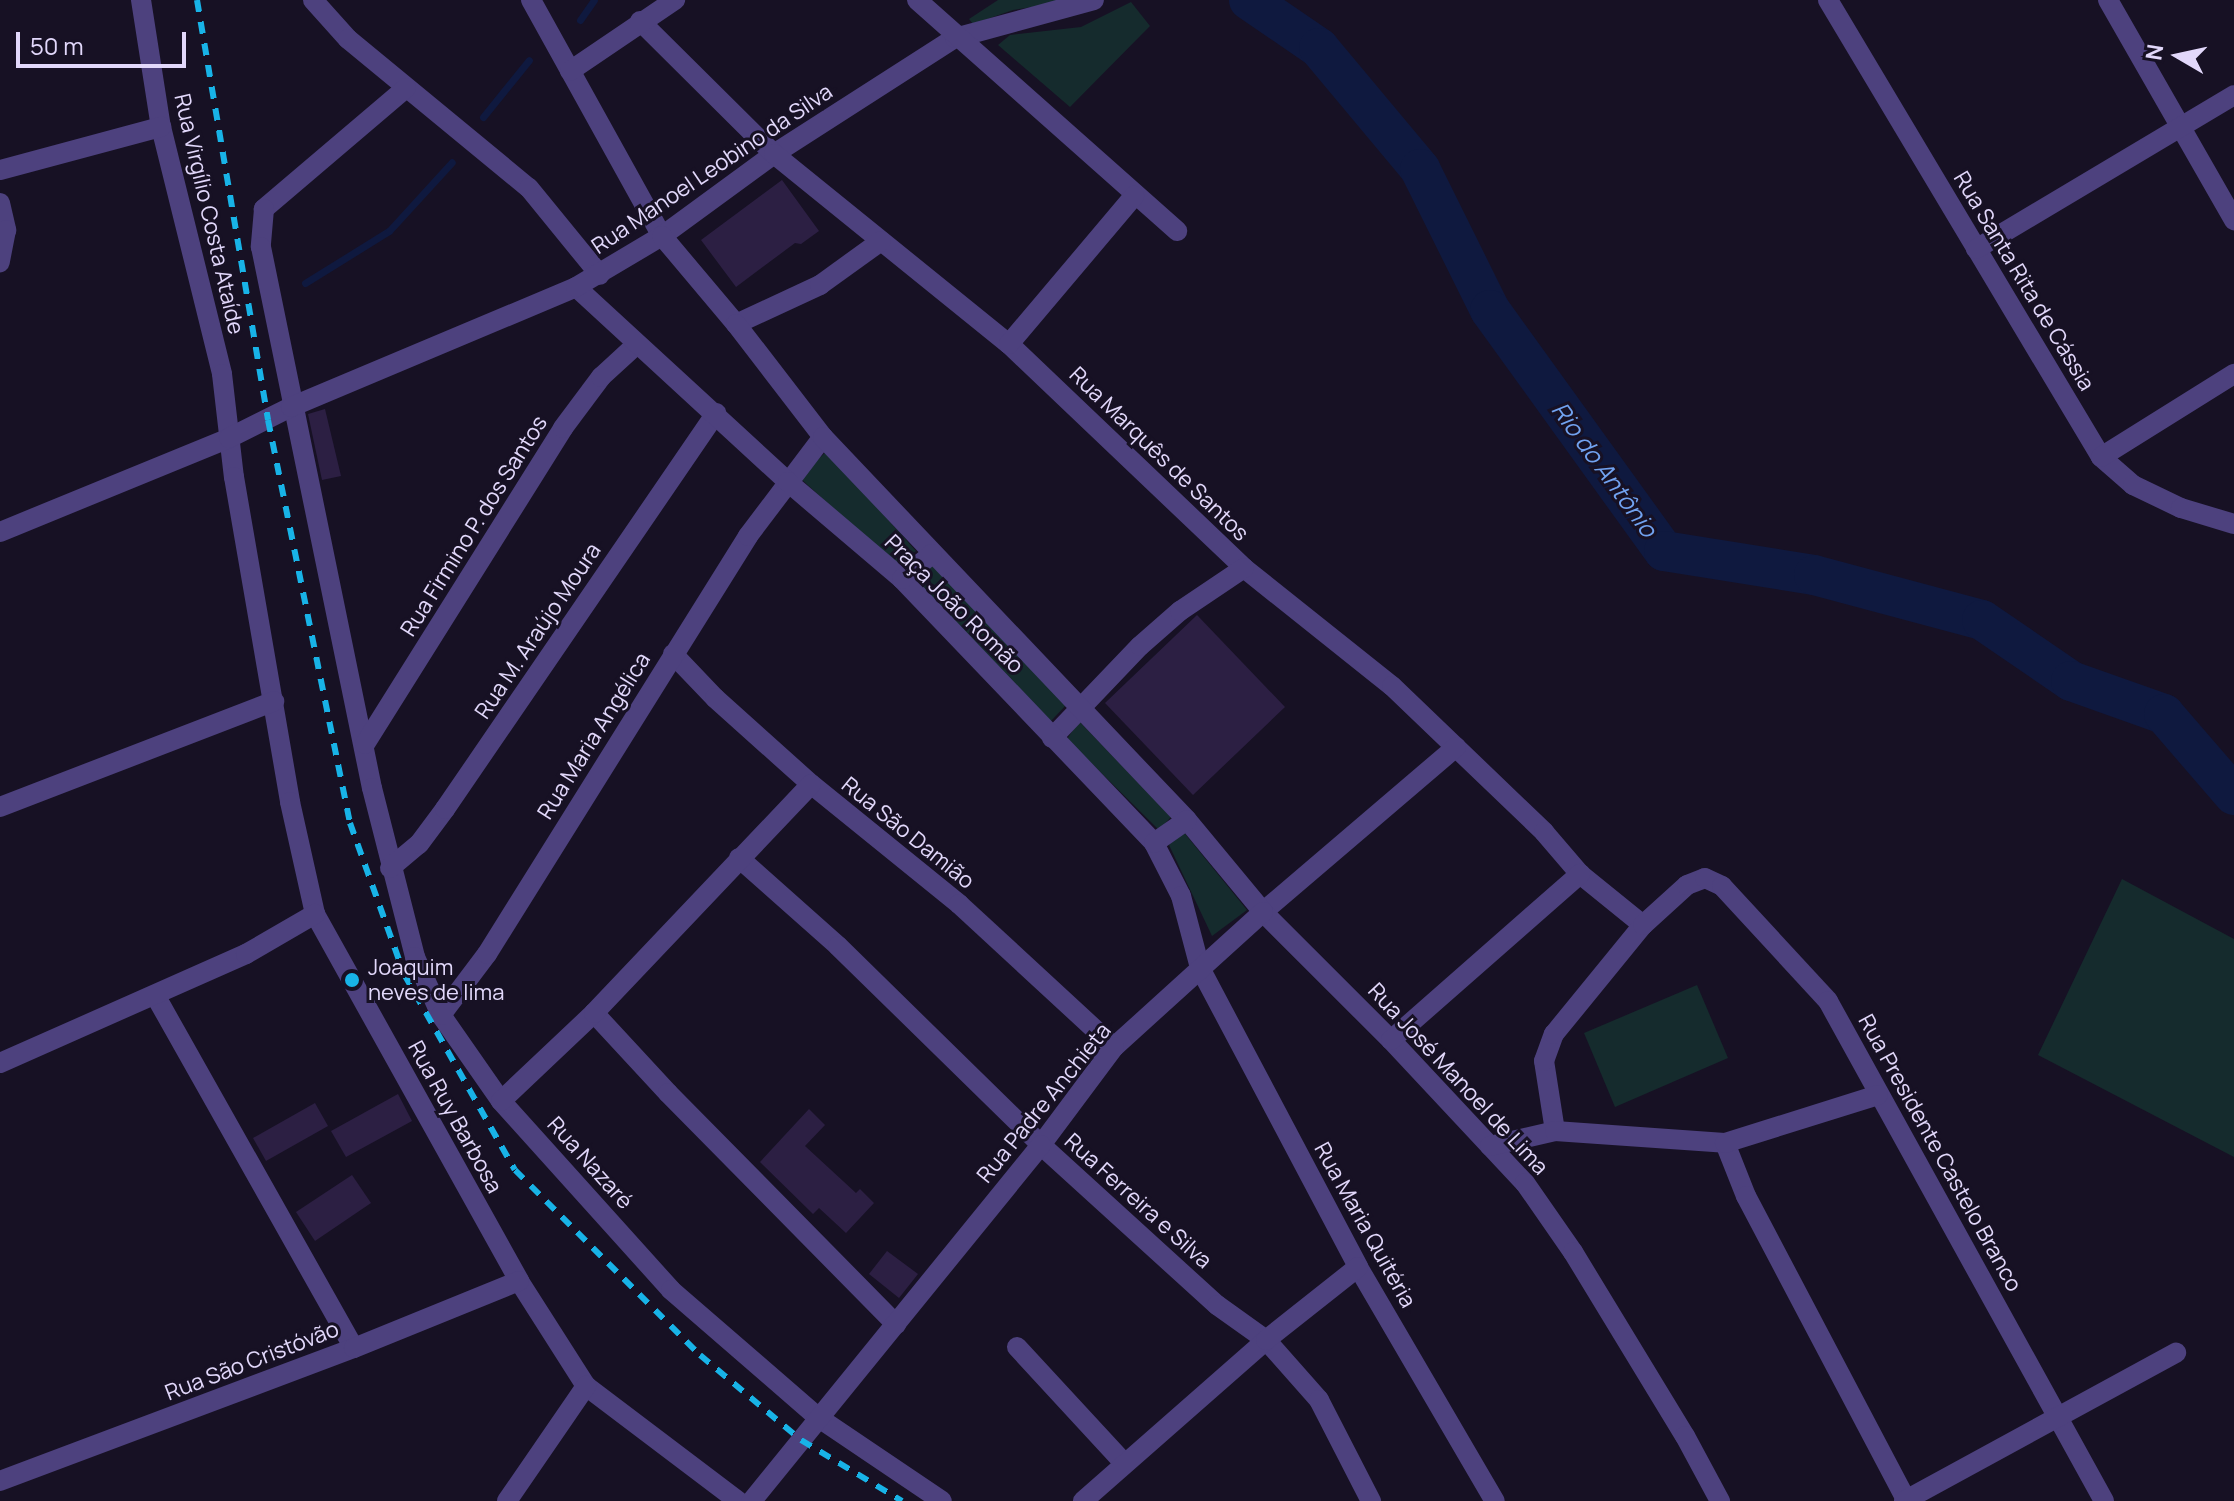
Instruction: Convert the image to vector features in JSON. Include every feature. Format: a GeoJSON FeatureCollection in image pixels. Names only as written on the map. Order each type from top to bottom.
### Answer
{"type":"FeatureCollection","features":[{"type":"Feature","properties":{"kind":"street","name":"Rua Virgílio Costa Ataíde"},"geometry":{"type":"LineString","coordinates":[[141,0],[161,127],[222,374],[229,438]]}},
{"type":"Feature","properties":{"kind":"street"},"geometry":{"type":"LineString","coordinates":[[313,0],[348,39],[529,188],[600,275]]}},
{"type":"Feature","properties":{"kind":"street","name":"Praça João Romão"},"geometry":{"type":"LineString","coordinates":[[531,0],[662,236],[736,324],[823,437],[1187,820],[1263,912]]}},
{"type":"Feature","properties":{"kind":"street"},"geometry":{"type":"LineString","coordinates":[[570,71],[675,0]]}},
{"type":"Feature","properties":{"kind":"street"},"geometry":{"type":"LineString","coordinates":[[917,0],[955,38],[1177,231]]}},
{"type":"Feature","properties":{"kind":"street","name":"Rua Manoel Leobino da Silva"},"geometry":{"type":"LineString","coordinates":[[0,532],[229,438],[291,407],[576,287],[662,236],[774,154],[955,38],[1094,0]]}},
{"type":"Feature","properties":{"kind":"street","name":"Rua Santa Rita de Cássia"},"geometry":{"type":"LineString","coordinates":[[1828,0],[2101,457],[2133,485],[2181,508],[2234,524]]}},
{"type":"Feature","properties":{"kind":"street"},"geometry":{"type":"LineString","coordinates":[[2108,0],[2234,220]]}},
{"type":"Feature","properties":{"kind":"street","name":"Rua Marquês de Santos"},"geometry":{"type":"LineString","coordinates":[[640,21],[774,154],[1009,344],[1244,568],[1392,686],[1544,832],[1580,874],[1643,925]]}},
{"type":"Feature","properties":{"kind":"street","name":"Rua Nazaré"},"geometry":{"type":"LineString","coordinates":[[406,88],[264,209],[261,247],[291,407],[390,868],[415,957],[441,1015],[501,1101],[671,1290],[819,1418],[942,1501]]}},
{"type":"Feature","properties":{"kind":"street"},"geometry":{"type":"LineString","coordinates":[[1976,249],[2234,95]]}},
{"type":"Feature","properties":{"kind":"street"},"geometry":{"type":"LineString","coordinates":[[0,170],[161,127]]}},
{"type":"Feature","properties":{"kind":"street"},"geometry":{"type":"LineString","coordinates":[[1009,344],[1134,196]]}},
{"type":"Feature","properties":{"kind":"street"},"geometry":{"type":"LineString","coordinates":[[0,203],[6,230],[0,262]]}},
{"type":"Feature","properties":{"kind":"street"},"geometry":{"type":"LineString","coordinates":[[736,324],[820,285],[881,241]]}},
{"type":"Feature","properties":{"kind":"street","name":"Praça João Romão"},"geometry":{"type":"LineString","coordinates":[[576,287],[788,482],[902,579],[1154,843],[1181,896],[1200,968]]}},
{"type":"Feature","properties":{"kind":"street","name":"Rua Firmino P. dos Santos"},"geometry":{"type":"LineString","coordinates":[[365,744],[563,428],[601,377],[637,344]]}},
{"type":"Feature","properties":{"kind":"street"},"geometry":{"type":"LineString","coordinates":[[2101,457],[2234,374]]}},
{"type":"Feature","properties":{"kind":"street","name":"Rua M. Araújo Moura"},"geometry":{"type":"LineString","coordinates":[[390,868],[419,844],[445,809],[716,413]]}},
{"type":"Feature","properties":{"kind":"street","name":"Rua Maria Angélica"},"geometry":{"type":"LineString","coordinates":[[441,1015],[487,954],[748,536],[823,437]]}},
{"type":"Feature","properties":{"kind":"street","name":"Rua Ruy Barbosa"},"geometry":{"type":"LineString","coordinates":[[229,438],[290,802],[315,914],[519,1281],[586,1386],[738,1501]]}},
{"type":"Feature","properties":{"kind":"street"},"geometry":{"type":"LineString","coordinates":[[902,579],[932,554]]}},
{"type":"Feature","properties":{"kind":"street"},"geometry":{"type":"LineString","coordinates":[[1052,738],[1078,707],[1180,611],[1244,568]]}},
{"type":"Feature","properties":{"kind":"street","name":"Rua São Damião"},"geometry":{"type":"LineString","coordinates":[[673,654],[811,784],[959,904],[1114,1047]]}},
{"type":"Feature","properties":{"kind":"street"},"geometry":{"type":"LineString","coordinates":[[0,807],[274,701]]}},
{"type":"Feature","properties":{"kind":"street","name":"Rua Padre Anchieta"},"geometry":{"type":"LineString","coordinates":[[752,1501],[1041,1145],[1114,1047],[1263,912],[1456,747]]}},
{"type":"Feature","properties":{"kind":"street"},"geometry":{"type":"LineString","coordinates":[[501,1101],[594,1013],[811,784]]}},
{"type":"Feature","properties":{"kind":"street"},"geometry":{"type":"LineString","coordinates":[[1154,843],[1187,820]]}},
{"type":"Feature","properties":{"kind":"street","name":"Rua Ferreira e Silva"},"geometry":{"type":"LineString","coordinates":[[739,858],[838,946],[1041,1145],[1217,1305],[1266,1340],[1319,1400],[1371,1501]]}},
{"type":"Feature","properties":{"kind":"street"},"geometry":{"type":"LineString","coordinates":[[1391,1040],[1580,874]]}},
{"type":"Feature","properties":{"kind":"street","name":"Rua Presidente Castelo Branco"},"geometry":{"type":"LineString","coordinates":[[1643,925],[1687,885],[1705,878],[1722,886],[1828,1001],[2104,1501]]}},
{"type":"Feature","properties":{"kind":"street","name":"Rua José Manoel de Lima"},"geometry":{"type":"LineString","coordinates":[[1263,912],[1391,1040],[1525,1183],[1573,1252],[1685,1436],[1720,1501]]}},
{"type":"Feature","properties":{"kind":"street"},"geometry":{"type":"LineString","coordinates":[[0,1063],[246,954],[315,914]]}},
{"type":"Feature","properties":{"kind":"street"},"geometry":{"type":"LineString","coordinates":[[1555,1131],[1544,1061],[1554,1034],[1643,925]]}},
{"type":"Feature","properties":{"kind":"street","name":"Rua Maria Quitéria"},"geometry":{"type":"LineString","coordinates":[[1200,968],[1358,1267],[1495,1501]]}},
{"type":"Feature","properties":{"kind":"street"},"geometry":{"type":"LineString","coordinates":[[155,995],[354,1348]]}},
{"type":"Feature","properties":{"kind":"street"},"geometry":{"type":"LineString","coordinates":[[594,1013],[896,1324]]}},
{"type":"Feature","properties":{"kind":"street"},"geometry":{"type":"LineString","coordinates":[[1490,1146],[1555,1131],[1725,1143],[1878,1095]]}},
{"type":"Feature","properties":{"kind":"street"},"geometry":{"type":"LineString","coordinates":[[1725,1143],[1746,1196],[1905,1501],[2176,1353]]}},
{"type":"Feature","properties":{"kind":"street"},"geometry":{"type":"LineString","coordinates":[[1083,1501],[1266,1340],[1358,1267]]}},
{"type":"Feature","properties":{"kind":"street","name":"Rua São Cristóvão"},"geometry":{"type":"LineString","coordinates":[[0,1481],[354,1348],[519,1281]]}},
{"type":"Feature","properties":{"kind":"street"},"geometry":{"type":"LineString","coordinates":[[1017,1347],[1124,1463]]}},
{"type":"Feature","properties":{"kind":"street"},"geometry":{"type":"LineString","coordinates":[[507,1501],[586,1386]]}},
{"type":"Feature","properties":{"kind":"green space"},"geometry":{"type":"Polygon","coordinates":[[[998,0],[1077,0],[1013,10],[973,24],[969,19],[998,0]]]}},
{"type":"Feature","properties":{"kind":"green space"},"geometry":{"type":"Polygon","coordinates":[[[1131,2],[1150,26],[1070,107],[998,45],[1010,35],[1081,27],[1131,2]]]}},
{"type":"Feature","properties":{"kind":"green space"},"geometry":{"type":"Polygon","coordinates":[[[827,451],[916,551],[896,566],[799,477],[827,451]]]}},
{"type":"Feature","properties":{"kind":"green space"},"geometry":{"type":"Polygon","coordinates":[[[931,562],[1067,704],[1051,721],[914,580],[931,562]]]}},
{"type":"Feature","properties":{"kind":"green space"},"geometry":{"type":"Polygon","coordinates":[[[1079,721],[1171,817],[1159,830],[1067,739],[1079,721]]]}},
{"type":"Feature","properties":{"kind":"green space"},"geometry":{"type":"Polygon","coordinates":[[[1182,830],[1247,910],[1212,936],[1169,845],[1182,830]]]}},
{"type":"Feature","properties":{"kind":"green space"},"geometry":{"type":"Polygon","coordinates":[[[2122,879],[2234,939],[2234,1157],[2038,1055],[2122,879]]]}},
{"type":"Feature","properties":{"kind":"green space"},"geometry":{"type":"Polygon","coordinates":[[[1697,985],[1728,1058],[1615,1107],[1584,1033],[1697,985]]]}},
{"type":"Feature","properties":{"kind":"building"},"geometry":{"type":"Polygon","coordinates":[[[782,180],[819,231],[801,244],[795,243],[736,287],[701,240],[782,180]]]}},
{"type":"Feature","properties":{"kind":"building"},"geometry":{"type":"Polygon","coordinates":[[[325,409],[341,476],[322,480],[308,414],[325,409]]]}},
{"type":"Feature","properties":{"kind":"building"},"geometry":{"type":"Polygon","coordinates":[[[1197,615],[1285,707],[1193,795],[1105,703],[1197,615]]]}},
{"type":"Feature","properties":{"kind":"building"},"geometry":{"type":"Polygon","coordinates":[[[398,1094],[412,1121],[346,1157],[331,1131],[398,1094]]]}},
{"type":"Feature","properties":{"kind":"building"},"geometry":{"type":"Polygon","coordinates":[[[315,1103],[328,1126],[266,1161],[253,1138],[315,1103]]]}},
{"type":"Feature","properties":{"kind":"building"},"geometry":{"type":"Polygon","coordinates":[[[809,1109],[825,1125],[805,1146],[856,1193],[860,1189],[874,1203],[846,1233],[819,1208],[813,1214],[760,1162],[809,1109]]]}},
{"type":"Feature","properties":{"kind":"building"},"geometry":{"type":"Polygon","coordinates":[[[352,1175],[371,1203],[315,1241],[296,1212],[352,1175]]]}},
{"type":"Feature","properties":{"kind":"building"},"geometry":{"type":"Polygon","coordinates":[[[887,1251],[918,1274],[899,1298],[869,1274],[887,1251]]]}},
{"type":"Feature","properties":{"kind":"waterway"},"geometry":{"type":"LineString","coordinates":[[580,20],[594,0]]}},
{"type":"Feature","properties":{"kind":"waterway","name":"Rio do Antônio"},"geometry":{"type":"LineString","coordinates":[[1249,0],[1319,48],[1420,169],[1490,310],[1664,551],[1814,575],[1982,620],[2071,681],[2164,714],[2234,795]]}},
{"type":"Feature","properties":{"kind":"waterway"},"geometry":{"type":"LineString","coordinates":[[483,117],[529,60]]}},
{"type":"Feature","properties":{"kind":"waterway"},"geometry":{"type":"LineString","coordinates":[[305,283],[389,231],[452,162]]}},
{"type":"Feature","properties":{"kind":"railway"},"geometry":{"type":"LineString","coordinates":[[197,0],[268,420],[350,823],[404,974],[515,1170],[700,1355],[801,1440],[902,1501]]}},
{"type":"Feature","properties":{"kind":"place","name":"Joaquim neves de lima"},"geometry":{"type":"Point","coordinates":[352,980]}}]}
